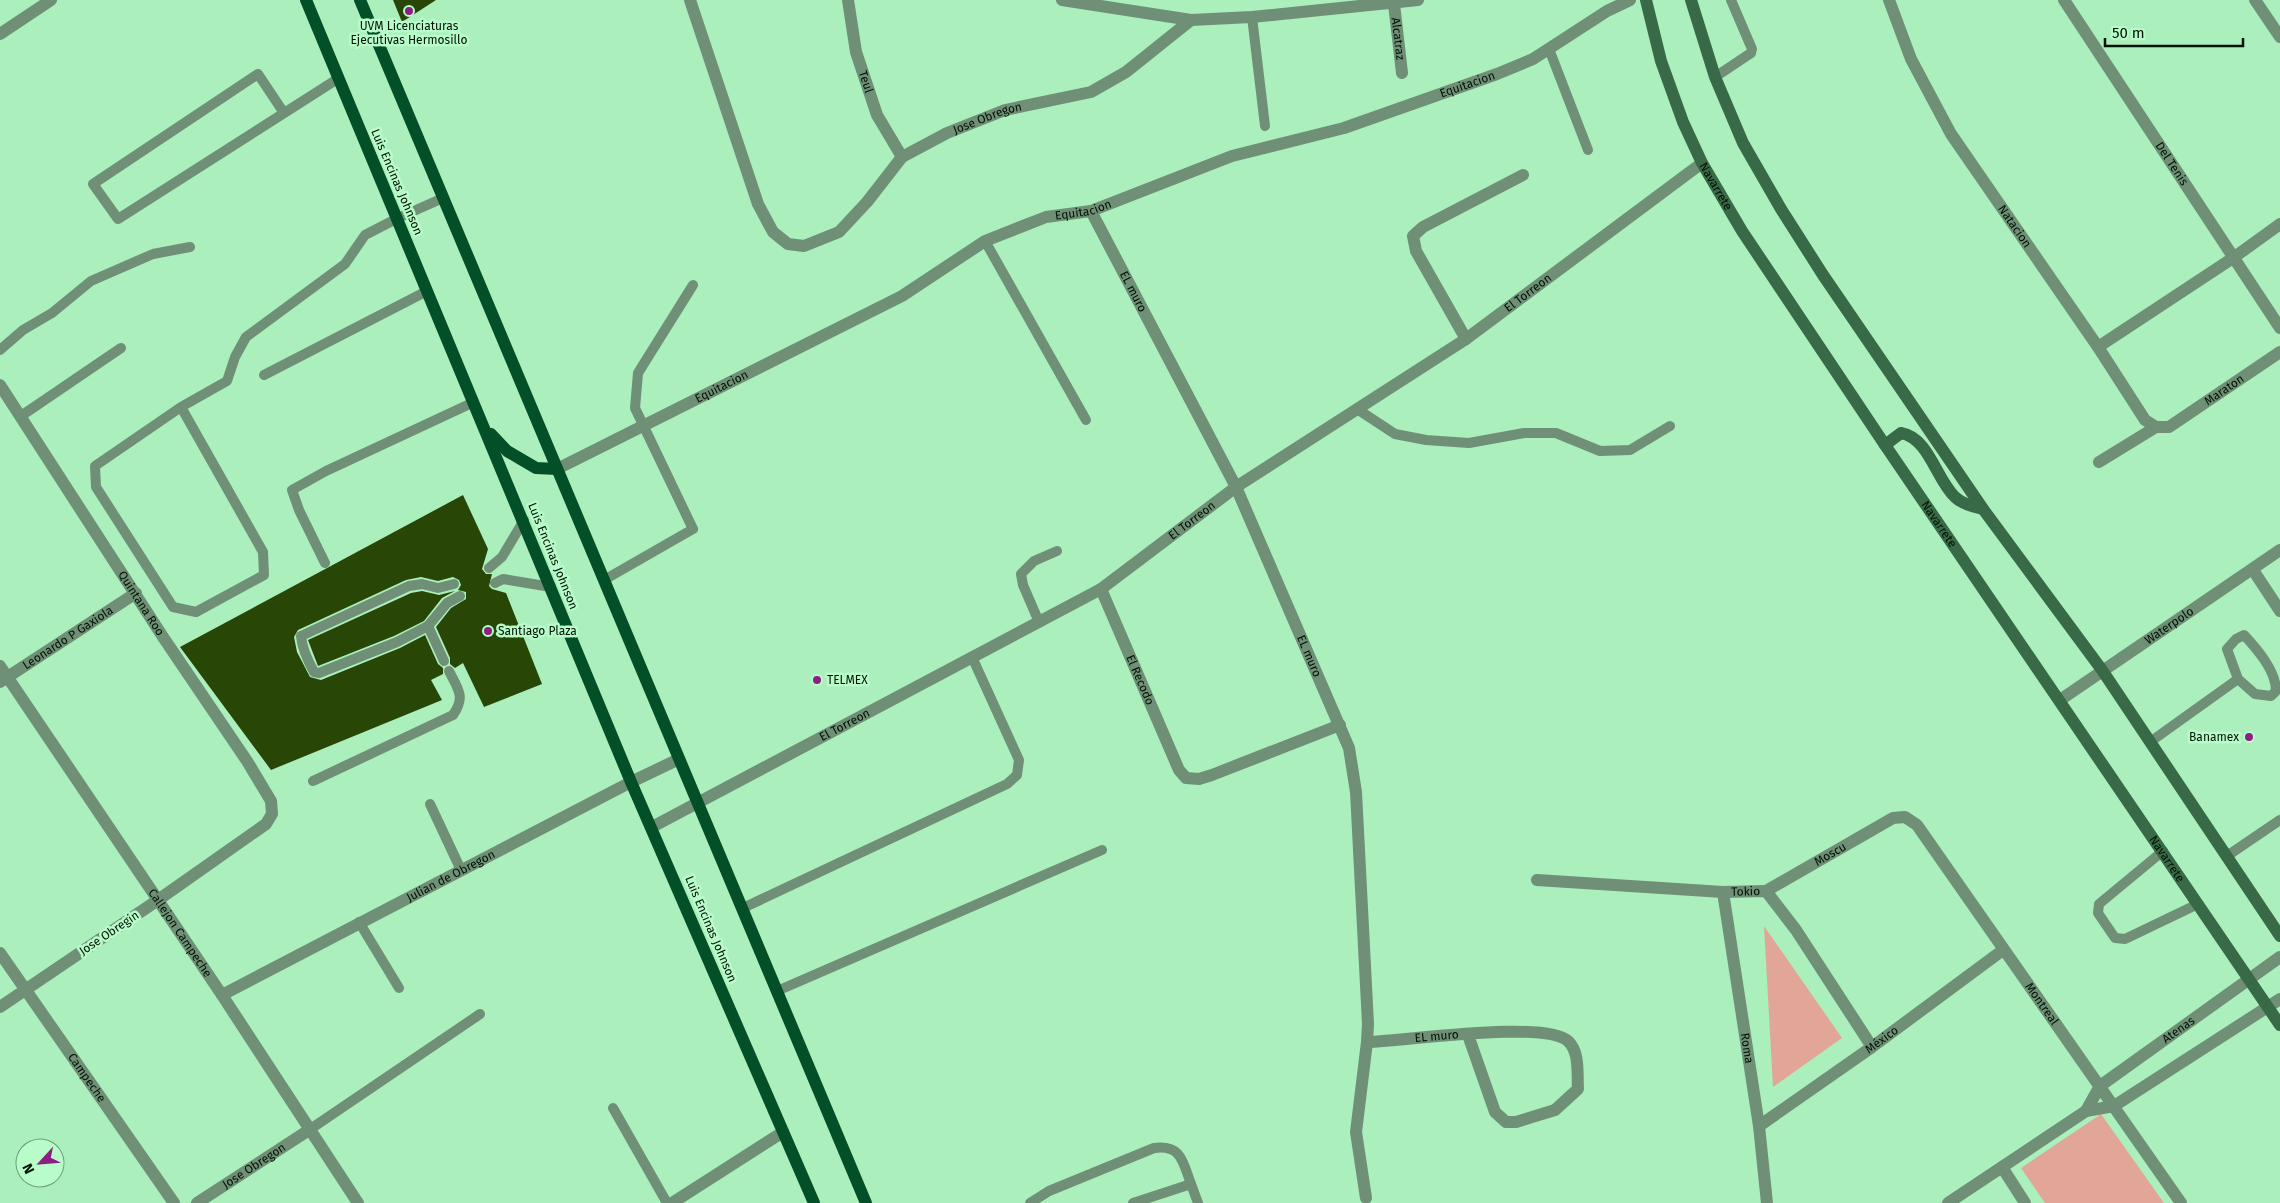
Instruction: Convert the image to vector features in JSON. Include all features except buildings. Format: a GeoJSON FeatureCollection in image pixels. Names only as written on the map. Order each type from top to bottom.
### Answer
{"type":"FeatureCollection","features":[{"type":"Feature","properties":{"kind":"main road","name":"Luis Encinas Johnson"},"geometry":{"type":"LineString","coordinates":[[306,0],[486,428],[631,782],[814,1203]]}},
{"type":"Feature","properties":{"kind":"main road"},"geometry":{"type":"LineString","coordinates":[[360,0],[866,1203]]}},
{"type":"Feature","properties":{"kind":"main road","name":"Navarrete"},"geometry":{"type":"LineString","coordinates":[[1646,0],[1661,61],[1683,122],[1702,163],[1742,231],[1884,445],[2060,700],[2280,1025]]}},
{"type":"Feature","properties":{"kind":"main road"},"geometry":{"type":"LineString","coordinates":[[1695,1],[1714,77],[1743,143],[1781,209],[1823,275],[1983,509],[2102,670],[2280,936]]}},
{"type":"Feature","properties":{"kind":"main road"},"geometry":{"type":"LineString","coordinates":[[486,428],[507,451],[529,464],[536,468],[556,469]]}},
{"type":"Feature","properties":{"kind":"main road"},"geometry":{"type":"LineString","coordinates":[[1884,445],[1901,433],[1909,435],[1919,444],[1955,498],[1970,506],[1983,509]]}},
{"type":"Feature","properties":{"kind":"street"},"geometry":{"type":"LineString","coordinates":[[0,34],[51,0]]}},
{"type":"Feature","properties":{"kind":"street","name":"Jose Obregon"},"geometry":{"type":"LineString","coordinates":[[690,0],[758,204],[773,232],[788,244],[804,246],[839,232],[867,202],[902,157],[947,133],[1004,110],[1091,92],[1126,72],[1191,20]]}},
{"type":"Feature","properties":{"kind":"street","name":"Teul"},"geometry":{"type":"LineString","coordinates":[[848,0],[856,52],[877,115],[902,157]]}},
{"type":"Feature","properties":{"kind":"street"},"geometry":{"type":"LineString","coordinates":[[1062,0],[1191,20],[1252,17],[1394,4],[1418,0]]}},
{"type":"Feature","properties":{"kind":"street","name":"Equitacion"},"geometry":{"type":"LineString","coordinates":[[556,469],[902,296],[985,241],[1046,217],[1091,212],[1232,156],[1344,128],[1497,74],[1533,59],[1607,11],[1630,0]]}},
{"type":"Feature","properties":{"kind":"street","name":"Natacion"},"geometry":{"type":"LineString","coordinates":[[1889,0],[1911,59],[1950,134],[2098,347],[2145,420],[2163,427]]}},
{"type":"Feature","properties":{"kind":"street","name":"Del Tenis"},"geometry":{"type":"LineString","coordinates":[[2064,0],[2232,258],[2280,328]]}},
{"type":"Feature","properties":{"kind":"street"},"geometry":{"type":"LineString","coordinates":[[2255,0],[2280,37]]}},
{"type":"Feature","properties":{"kind":"street","name":"Alcatraz"},"geometry":{"type":"LineString","coordinates":[[1394,4],[1402,73]]}},
{"type":"Feature","properties":{"kind":"street","name":"El Torreon"},"geometry":{"type":"LineString","coordinates":[[652,827],[1102,589],[1236,487],[1466,339],[1702,163]]}},
{"type":"Feature","properties":{"kind":"street"},"geometry":{"type":"LineString","coordinates":[[1466,339],[1416,251],[1413,236],[1423,227],[1523,175]]}},
{"type":"Feature","properties":{"kind":"street","name":"EL muro"},"geometry":{"type":"LineString","coordinates":[[1091,212],[1236,487],[1349,748],[1356,792],[1368,1024],[1367,1042],[1468,1035],[1503,1030],[1556,1035],[1569,1042],[1577,1058],[1578,1089],[1555,1110],[1516,1122],[1506,1122],[1495,1112],[1468,1035]]}},
{"type":"Feature","properties":{"kind":"street"},"geometry":{"type":"LineString","coordinates":[[2098,347],[2280,224]]}},
{"type":"Feature","properties":{"kind":"street","name":"Maraton"},"geometry":{"type":"LineString","coordinates":[[2098,462],[2163,427],[2280,352]]}},
{"type":"Feature","properties":{"kind":"street","name":"Quintana Roo"},"geometry":{"type":"LineString","coordinates":[[0,384],[163,637],[247,761],[271,801],[272,814],[266,824]]}},
{"type":"Feature","properties":{"kind":"street","name":"Waterpolo"},"geometry":{"type":"LineString","coordinates":[[2060,700],[2280,550]]}},
{"type":"Feature","properties":{"kind":"street"},"geometry":{"type":"LineString","coordinates":[[2253,570],[2280,611]]}},
{"type":"Feature","properties":{"kind":"street","name":"El Recodo"},"geometry":{"type":"LineString","coordinates":[[1102,589],[1179,770],[1186,778],[1199,779],[1340,725]]}},
{"type":"Feature","properties":{"kind":"street","name":"Leonardo P Gaxiola"},"geometry":{"type":"LineString","coordinates":[[4,679],[136,593]]}},
{"type":"Feature","properties":{"kind":"street","name":"Callejon Campeche"},"geometry":{"type":"LineString","coordinates":[[0,666],[4,679],[158,900],[358,1203]]}},
{"type":"Feature","properties":{"kind":"street","name":"Julian de Obregon"},"geometry":{"type":"LineString","coordinates":[[222,995],[359,922],[631,782],[680,759]]}},
{"type":"Feature","properties":{"kind":"street","name":"Montreal"},"geometry":{"type":"LineString","coordinates":[[1894,818],[1905,817],[1917,825],[2181,1203]]}},
{"type":"Feature","properties":{"kind":"street","name":"Moscu"},"geometry":{"type":"LineString","coordinates":[[1766,891],[1894,818]]}},
{"type":"Feature","properties":{"kind":"street","name":"Jose Obregin"},"geometry":{"type":"LineString","coordinates":[[0,1006],[158,900],[266,824]]}},
{"type":"Feature","properties":{"kind":"street","name":"Tokio"},"geometry":{"type":"LineString","coordinates":[[1536,880],[1723,892],[1766,891],[1796,930],[1872,1047]]}},
{"type":"Feature","properties":{"kind":"street","name":"Roma"},"geometry":{"type":"LineString","coordinates":[[1723,892],[1759,1126],[1767,1203]]}},
{"type":"Feature","properties":{"kind":"street","name":"México"},"geometry":{"type":"LineString","coordinates":[[1759,1126],[1872,1047],[2003,950]]}},
{"type":"Feature","properties":{"kind":"street","name":"Campeche"},"geometry":{"type":"LineString","coordinates":[[0,953],[174,1203]]}},
{"type":"Feature","properties":{"kind":"street","name":"Atenas"},"geometry":{"type":"LineString","coordinates":[[2086,1111],[2100,1086],[2280,957]]}},
{"type":"Feature","properties":{"kind":"street","name":"Atenas"},"geometry":{"type":"LineString","coordinates":[[1948,1203],[2086,1111],[2114,1106],[2280,999]]}},
{"type":"Feature","properties":{"kind":"street"},"geometry":{"type":"LineString","coordinates":[[1366,1198],[1356,1132],[1367,1042]]}},
{"type":"Feature","properties":{"kind":"street","name":"Jose Obregon"},"geometry":{"type":"LineString","coordinates":[[197,1203],[309,1130]]}},
{"type":"Feature","properties":{"kind":"street"},"geometry":{"type":"LineString","coordinates":[[672,1203],[784,1132]]}},
{"type":"Feature","properties":{"kind":"street"},"geometry":{"type":"LineString","coordinates":[[2002,1166],[2024,1203]]}},
{"type":"Feature","properties":{"kind":"lane"},"geometry":{"type":"LineString","coordinates":[[1714,77],[1751,53],[1752,49],[1731,0]]}},
{"type":"Feature","properties":{"kind":"lane"},"geometry":{"type":"LineString","coordinates":[[1252,17],[1265,126]]}},
{"type":"Feature","properties":{"kind":"lane"},"geometry":{"type":"LineString","coordinates":[[1549,49],[1588,150]]}},
{"type":"Feature","properties":{"kind":"lane"},"geometry":{"type":"LineString","coordinates":[[284,113],[258,74],[93,184],[118,219],[339,78]]}},
{"type":"Feature","properties":{"kind":"lane"},"geometry":{"type":"LineString","coordinates":[[181,408],[263,552],[264,575],[196,612],[173,607],[96,488],[95,466],[181,408],[227,381],[235,357],[246,337],[344,264],[365,235],[443,198]]}},
{"type":"Feature","properties":{"kind":"lane"},"geometry":{"type":"LineString","coordinates":[[985,241],[1086,420]]}},
{"type":"Feature","properties":{"kind":"lane"},"geometry":{"type":"LineString","coordinates":[[0,350],[23,330],[52,313],[92,281],[152,254],[190,247]]}},
{"type":"Feature","properties":{"kind":"lane"},"geometry":{"type":"LineString","coordinates":[[604,580],[693,529],[636,408],[638,373],[693,285]]}},
{"type":"Feature","properties":{"kind":"lane"},"geometry":{"type":"LineString","coordinates":[[264,375],[427,291]]}},
{"type":"Feature","properties":{"kind":"lane"},"geometry":{"type":"LineString","coordinates":[[21,416],[121,348]]}},
{"type":"Feature","properties":{"kind":"lane"},"geometry":{"type":"LineString","coordinates":[[325,563],[299,510],[292,490],[326,471],[474,402]]}},
{"type":"Feature","properties":{"kind":"lane"},"geometry":{"type":"LineString","coordinates":[[1357,409],[1394,434],[1426,440],[1469,442],[1524,433],[1556,433],[1600,451],[1630,450],[1670,426]]}},
{"type":"Feature","properties":{"kind":"lane"},"geometry":{"type":"LineString","coordinates":[[489,568],[502,557],[524,520]]}},
{"type":"Feature","properties":{"kind":"lane"},"geometry":{"type":"LineString","coordinates":[[1039,622],[1023,585],[1021,574],[1034,561],[1057,551]]}},
{"type":"Feature","properties":{"kind":"lane"},"geometry":{"type":"LineString","coordinates":[[494,582],[503,579],[552,587]]}},
{"type":"Feature","properties":{"kind":"lane"},"geometry":{"type":"LineString","coordinates":[[454,584],[438,588],[422,584],[409,586],[301,636],[314,672],[320,673],[397,642],[428,626],[447,603],[460,596]]}},
{"type":"Feature","properties":{"kind":"lane"},"geometry":{"type":"LineString","coordinates":[[438,588],[447,603]]}},
{"type":"Feature","properties":{"kind":"lane"},"geometry":{"type":"LineString","coordinates":[[313,780],[453,715],[460,705],[460,692],[428,626]]}},
{"type":"Feature","properties":{"kind":"lane"},"geometry":{"type":"LineString","coordinates":[[2244,635],[2256,648],[2276,681],[2276,691],[2271,696],[2255,694],[2238,679],[2227,649],[2236,639],[2244,635]]}},
{"type":"Feature","properties":{"kind":"lane"},"geometry":{"type":"LineString","coordinates":[[743,908],[1007,784],[1017,775],[1019,760],[972,658]]}},
{"type":"Feature","properties":{"kind":"lane"},"geometry":{"type":"LineString","coordinates":[[2150,742],[2238,679]]}},
{"type":"Feature","properties":{"kind":"lane"},"geometry":{"type":"LineString","coordinates":[[430,804],[461,870]]}},
{"type":"Feature","properties":{"kind":"lane"},"geometry":{"type":"LineString","coordinates":[[2227,856],[2280,820]]}},
{"type":"Feature","properties":{"kind":"lane"},"geometry":{"type":"LineString","coordinates":[[777,991],[1102,850]]}},
{"type":"Feature","properties":{"kind":"lane"},"geometry":{"type":"LineString","coordinates":[[2163,851],[2099,904],[2098,913],[2115,938],[2125,939],[2198,904]]}},
{"type":"Feature","properties":{"kind":"lane"},"geometry":{"type":"LineString","coordinates":[[359,922],[399,988]]}},
{"type":"Feature","properties":{"kind":"lane"},"geometry":{"type":"LineString","coordinates":[[309,1130],[480,1014]]}},
{"type":"Feature","properties":{"kind":"lane"},"geometry":{"type":"LineString","coordinates":[[613,1108],[667,1203]]}},
{"type":"Feature","properties":{"kind":"lane"},"geometry":{"type":"LineString","coordinates":[[1030,1203],[1048,1191],[1154,1148],[1166,1146],[1173,1149],[1180,1156],[1198,1203]]}},
{"type":"Feature","properties":{"kind":"lane"},"geometry":{"type":"LineString","coordinates":[[1140,1202],[1191,1184]]}},
{"type":"Feature","properties":{"kind":"shaded area"},"geometry":{"type":"Polygon","coordinates":[[[1764,926],[1842,1038],[1773,1087],[1764,926]]]}},
{"type":"Feature","properties":{"kind":"shaded area"},"geometry":{"type":"Polygon","coordinates":[[[2101,1114],[2164,1203],[2045,1203],[2021,1168],[2101,1114]]]}},
{"type":"Feature","properties":{"kind":"place","name":"UVM Licenciaturas Ejecutivas Hermosillo"},"geometry":{"type":"Point","coordinates":[409,11]}},
{"type":"Feature","properties":{"kind":"place","name":"Santiago Plaza"},"geometry":{"type":"Point","coordinates":[488,631]}},
{"type":"Feature","properties":{"kind":"place","name":"TELMEX"},"geometry":{"type":"Point","coordinates":[817,680]}},
{"type":"Feature","properties":{"kind":"place","name":"Banamex"},"geometry":{"type":"Point","coordinates":[2249,737]}}]}
